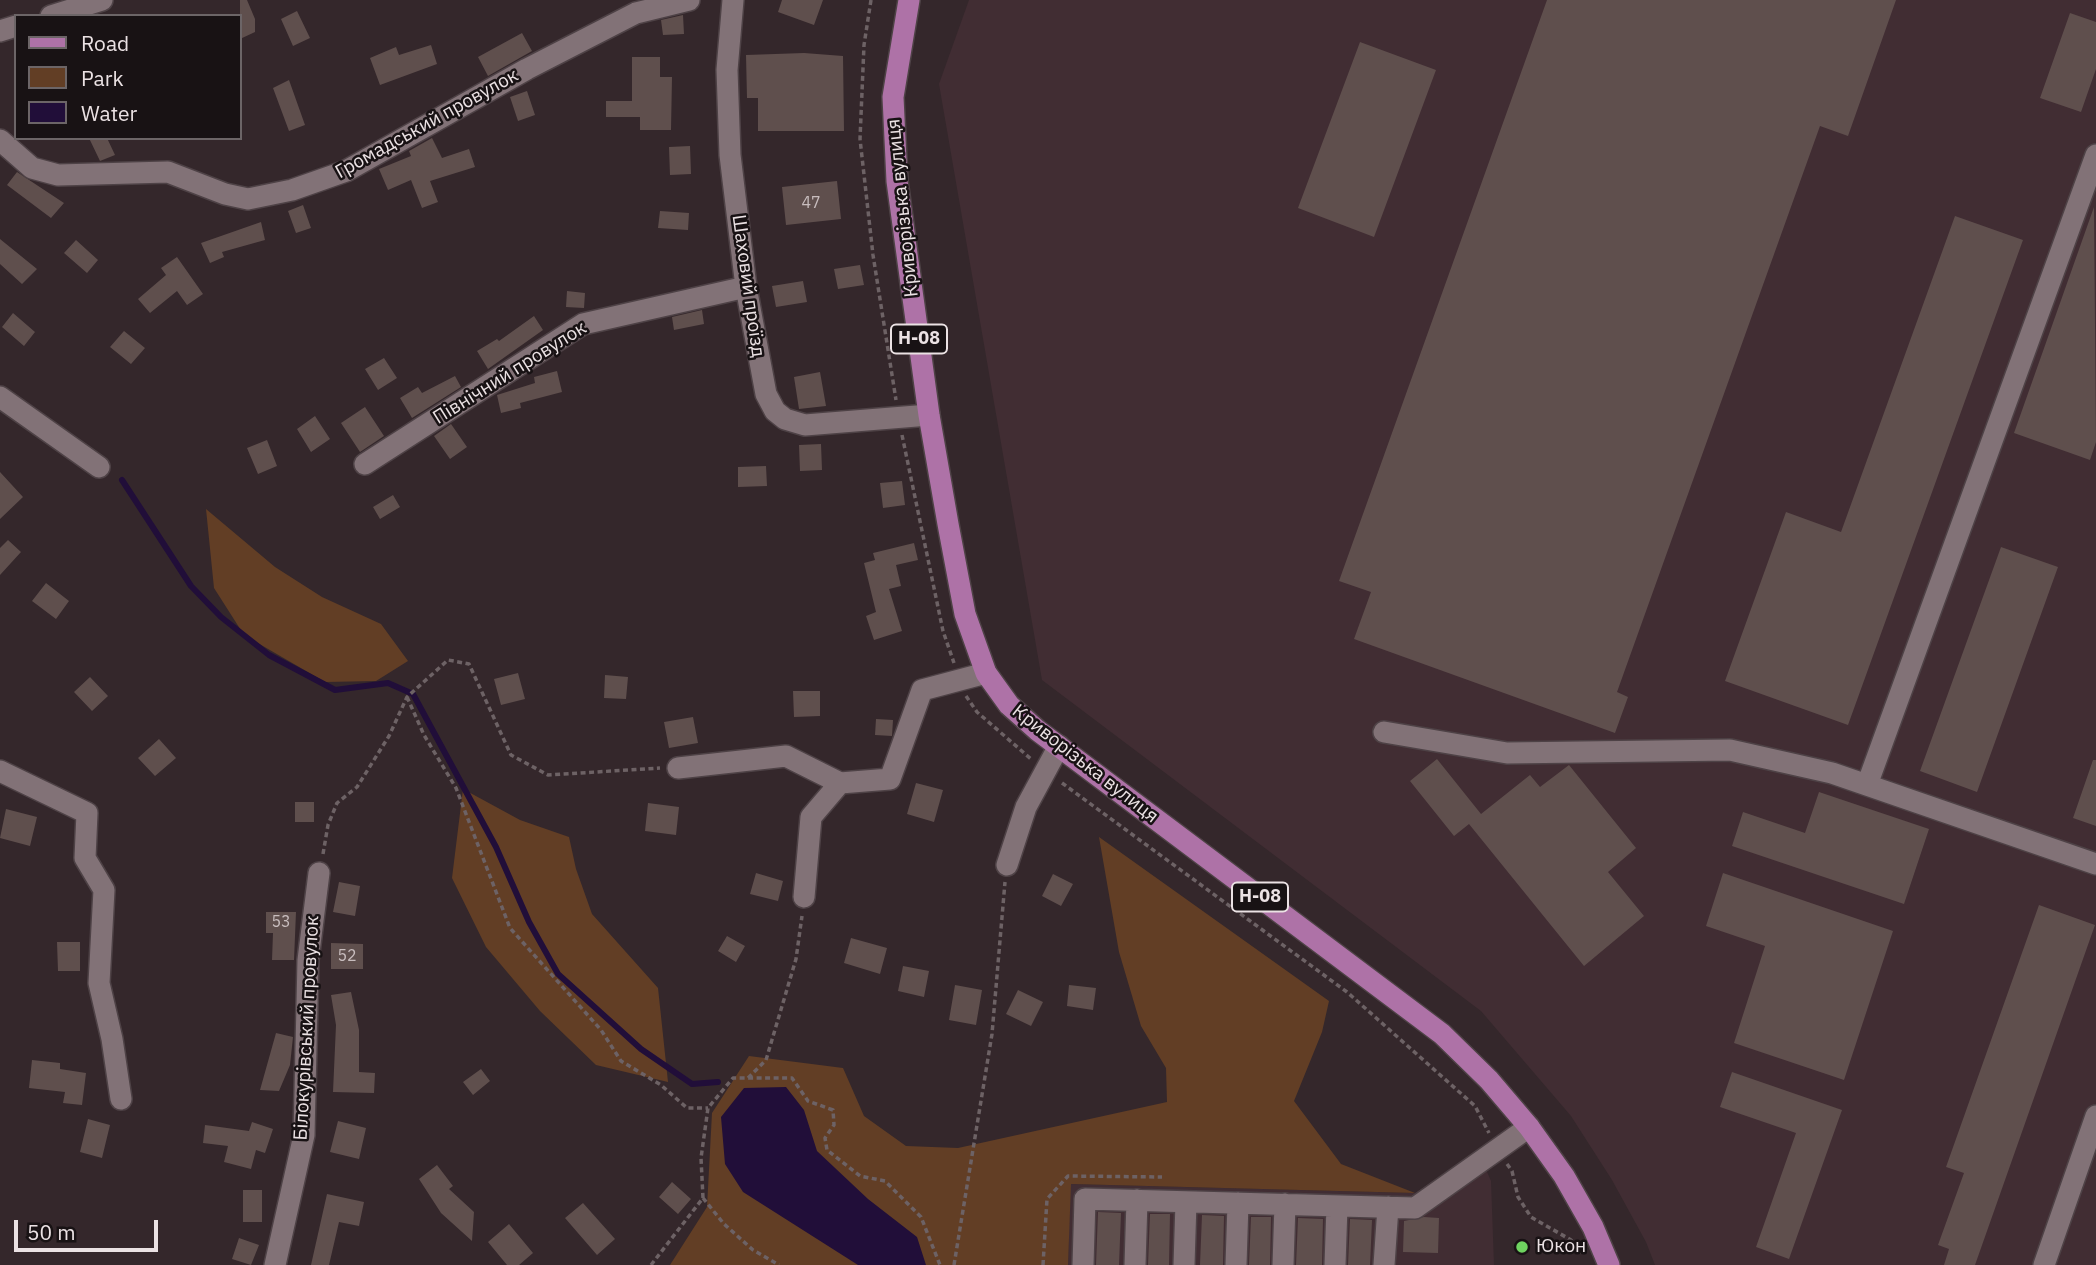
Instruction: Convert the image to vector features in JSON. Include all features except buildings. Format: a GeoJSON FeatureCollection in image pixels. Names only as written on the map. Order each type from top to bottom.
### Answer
{"type":"FeatureCollection","features":[{"type":"Feature","properties":{"kind":"main road","name":"Криворізька вулиця"},"geometry":{"type":"LineString","coordinates":[[909,0],[897,61],[892,133],[929,415],[965,614],[986,673],[1009,705],[1059,746],[1441,1034],[1489,1080],[1529,1127],[1582,1207],[1609,1265]]}},
{"type":"Feature","properties":{"kind":"street"},"geometry":{"type":"LineString","coordinates":[[57,14],[102,0]]}},
{"type":"Feature","properties":{"kind":"street","name":"Громадський провулок"},"geometry":{"type":"LineString","coordinates":[[0,140],[33,168],[58,175],[169,172],[225,194],[248,199],[292,190],[346,171],[527,69],[635,13],[689,0]]}},
{"type":"Feature","properties":{"kind":"street","name":"Шаховий проїзд"},"geometry":{"type":"LineString","coordinates":[[733,0],[727,70],[730,155],[746,288],[766,394],[775,411],[785,419],[805,425],[827,426],[929,415]]}},
{"type":"Feature","properties":{"kind":"street"},"geometry":{"type":"LineString","coordinates":[[1867,785],[2096,155]]}},
{"type":"Feature","properties":{"kind":"street","name":"Північний провулок"},"geometry":{"type":"LineString","coordinates":[[365,464],[583,324],[746,288]]}},
{"type":"Feature","properties":{"kind":"street"},"geometry":{"type":"LineString","coordinates":[[0,397],[99,467]]}},
{"type":"Feature","properties":{"kind":"street"},"geometry":{"type":"LineString","coordinates":[[678,768],[786,756],[840,783],[890,779],[922,690],[986,673]]}},
{"type":"Feature","properties":{"kind":"street"},"geometry":{"type":"LineString","coordinates":[[1384,732],[1507,752],[1730,750],[1832,773],[2096,864]]}},
{"type":"Feature","properties":{"kind":"street"},"geometry":{"type":"LineString","coordinates":[[1007,865],[1026,807],[1059,746]]}},
{"type":"Feature","properties":{"kind":"street"},"geometry":{"type":"LineString","coordinates":[[0,771],[88,813],[85,858],[104,890],[99,983],[112,1039],[121,1099]]}},
{"type":"Feature","properties":{"kind":"street"},"geometry":{"type":"LineString","coordinates":[[804,897],[811,817],[840,783]]}},
{"type":"Feature","properties":{"kind":"street","name":"Білокурівський провулок"},"geometry":{"type":"LineString","coordinates":[[275,1265],[303,1135],[308,960],[319,873]]}},
{"type":"Feature","properties":{"kind":"street"},"geometry":{"type":"LineString","coordinates":[[2044,1265],[2096,1116]]}},
{"type":"Feature","properties":{"kind":"street"},"geometry":{"type":"LineString","coordinates":[[1083,1265],[1085,1199],[1415,1208],[1529,1127]]}},
{"type":"Feature","properties":{"kind":"street"},"geometry":{"type":"LineString","coordinates":[[1135,1265],[1136,1200]]}},
{"type":"Feature","properties":{"kind":"street"},"geometry":{"type":"LineString","coordinates":[[1184,1265],[1186,1202]]}},
{"type":"Feature","properties":{"kind":"street"},"geometry":{"type":"LineString","coordinates":[[1236,1265],[1238,1203]]}},
{"type":"Feature","properties":{"kind":"street"},"geometry":{"type":"LineString","coordinates":[[1283,1265],[1285,1205]]}},
{"type":"Feature","properties":{"kind":"street"},"geometry":{"type":"LineString","coordinates":[[1335,1265],[1337,1206]]}},
{"type":"Feature","properties":{"kind":"street"},"geometry":{"type":"LineString","coordinates":[[1384,1265],[1388,1207]]}},
{"type":"Feature","properties":{"kind":"path"},"geometry":{"type":"LineString","coordinates":[[871,0],[864,45],[860,139],[873,254],[899,418]]}},
{"type":"Feature","properties":{"kind":"path"},"geometry":{"type":"LineString","coordinates":[[319,873],[328,825],[337,803],[357,787],[389,736],[407,697],[448,660],[469,664],[511,755],[548,775],[678,768]]}},
{"type":"Feature","properties":{"kind":"path"},"geometry":{"type":"LineString","coordinates":[[407,697],[424,735],[456,788],[510,928],[601,1030],[621,1061],[661,1086],[687,1108],[708,1108]]}},
{"type":"Feature","properties":{"kind":"path"},"geometry":{"type":"LineString","coordinates":[[954,1265],[992,1034],[1007,865]]}},
{"type":"Feature","properties":{"kind":"path"},"geometry":{"type":"LineString","coordinates":[[748,1078],[766,1060],[773,1038],[796,959],[804,897]]}},
{"type":"Feature","properties":{"kind":"path"},"geometry":{"type":"LineString","coordinates":[[779,1265],[753,1250],[724,1224],[703,1198],[701,1158],[708,1108],[733,1079],[792,1078],[808,1101],[833,1110],[834,1125],[825,1138],[827,1150],[860,1176],[885,1181],[921,1217],[940,1265]]}},
{"type":"Feature","properties":{"kind":"path"},"geometry":{"type":"LineString","coordinates":[[651,1265],[703,1198]]}},
{"type":"Feature","properties":{"kind":"shaded area"},"geometry":{"type":"Polygon","coordinates":[[[969,0],[2096,0],[2096,1265],[1655,1265],[1646,1242],[1612,1180],[1571,1116],[1481,1011],[1042,680],[939,84],[969,0]]]}},
{"type":"Feature","properties":{"kind":"shaded area"},"geometry":{"type":"Polygon","coordinates":[[[1478,1151],[1491,1181],[1494,1265],[1068,1265],[1070,1184],[1415,1193],[1478,1151]]]}},
{"type":"Feature","properties":{"kind":"green space"},"geometry":{"type":"Polygon","coordinates":[[[206,509],[275,567],[322,597],[381,624],[408,661],[376,681],[325,682],[244,635],[214,588],[206,509]]]}},
{"type":"Feature","properties":{"kind":"green space"},"geometry":{"type":"Polygon","coordinates":[[[463,789],[520,820],[569,837],[576,869],[592,914],[658,988],[668,1082],[596,1065],[540,1011],[486,947],[452,878],[463,789]]]}},
{"type":"Feature","properties":{"kind":"green space"},"geometry":{"type":"Polygon","coordinates":[[[1099,837],[1329,1001],[1322,1032],[1294,1101],[1341,1164],[1415,1193],[1071,1184],[1068,1265],[670,1265],[707,1207],[712,1113],[749,1056],[843,1068],[864,1116],[906,1146],[958,1148],[1167,1102],[1166,1068],[1141,1026],[1119,952],[1099,837]]]}},
{"type":"Feature","properties":{"kind":"water"},"geometry":{"type":"Polygon","coordinates":[[[786,1087],[804,1110],[817,1151],[868,1199],[917,1237],[926,1265],[858,1265],[743,1192],[725,1164],[721,1117],[744,1088],[786,1087]]]}},
{"type":"Feature","properties":{"kind":"waterway"},"geometry":{"type":"LineString","coordinates":[[122,480],[191,586],[221,617],[269,655],[335,690],[388,683],[413,694],[496,847],[529,922],[558,974],[641,1049],[692,1084],[718,1082]]}},
{"type":"Feature","properties":{"kind":"place","name":"Юкон"},"geometry":{"type":"Point","coordinates":[1522,1247]}}]}
